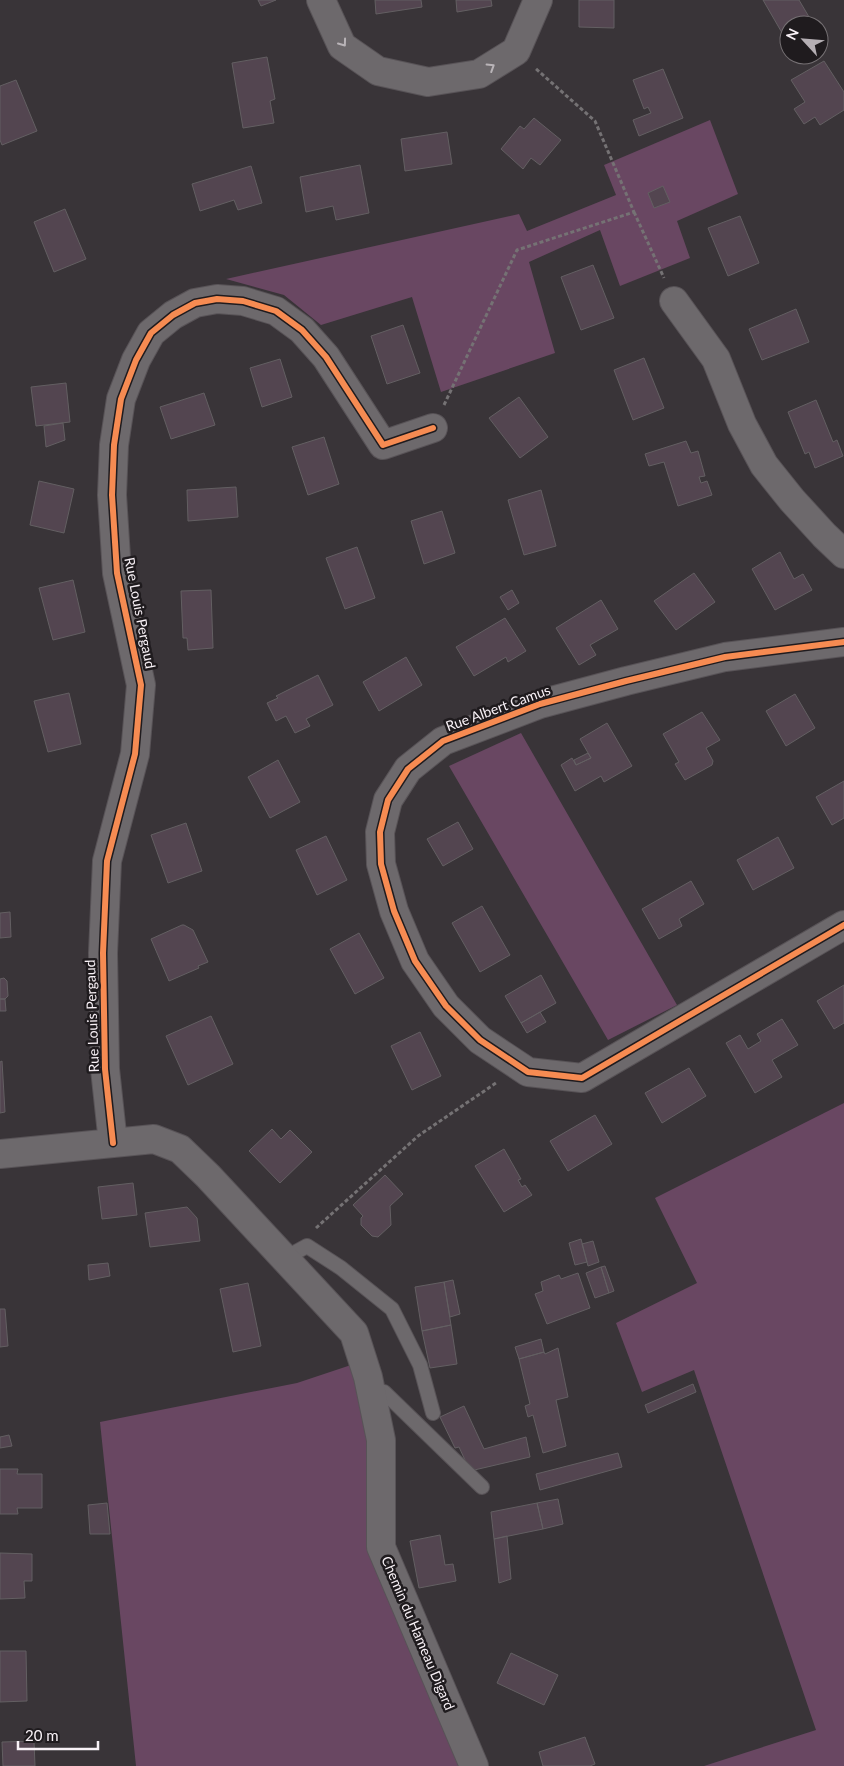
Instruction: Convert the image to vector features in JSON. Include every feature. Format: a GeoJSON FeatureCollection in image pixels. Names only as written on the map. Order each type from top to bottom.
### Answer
{"type":"FeatureCollection","features":[{"type":"Feature","properties":{"kind":"street"},"geometry":{"type":"LineString","coordinates":[[321,0],[342,46],[378,72],[428,82],[479,74],[516,51],[538,0]]}},
{"type":"Feature","properties":{"kind":"street","name":"Rue Louis Pergaud"},"geometry":{"type":"LineString","coordinates":[[113,1143],[105,1068],[103,954],[107,861],[135,754],[141,685],[118,573],[112,494],[114,445],[121,399],[136,360],[151,334],[173,315],[196,303],[217,299],[243,301],[276,311],[302,330],[326,357],[382,444],[434,428]]}},
{"type":"Feature","properties":{"kind":"street"},"geometry":{"type":"LineString","coordinates":[[674,301],[716,359],[742,424],[764,465],[792,500],[844,554]]}},
{"type":"Feature","properties":{"kind":"street","name":"Rue Albert Camus"},"geometry":{"type":"LineString","coordinates":[[844,642],[725,657],[626,681],[540,704],[443,741],[408,769],[388,800],[380,832],[381,864],[394,911],[415,961],[446,1006],[480,1040],[528,1072],[582,1078],[844,924]]}},
{"type":"Feature","properties":{"kind":"street","name":"Chemin du Hameau Digard"},"geometry":{"type":"LineString","coordinates":[[0,1154],[154,1139],[180,1149],[208,1176],[354,1333],[371,1391],[381,1440],[381,1547],[474,1766]]}},
{"type":"Feature","properties":{"kind":"lane"},"geometry":{"type":"LineString","coordinates":[[284,1258],[307,1246],[341,1268],[392,1309],[420,1365],[433,1412]]}},
{"type":"Feature","properties":{"kind":"lane"},"geometry":{"type":"LineString","coordinates":[[371,1391],[384,1392],[482,1487]]}},
{"type":"Feature","properties":{"kind":"path"},"geometry":{"type":"LineString","coordinates":[[516,51],[595,121],[674,301]]}},
{"type":"Feature","properties":{"kind":"path"},"geometry":{"type":"LineString","coordinates":[[434,428],[517,250],[634,212]]}},
{"type":"Feature","properties":{"kind":"path"},"geometry":{"type":"LineString","coordinates":[[284,1258],[418,1136],[520,1067]]}},
{"type":"Feature","properties":{"kind":"shaded area"},"geometry":{"type":"Polygon","coordinates":[[[710,120],[738,194],[677,221],[690,258],[620,286],[600,230],[529,262],[555,353],[441,392],[412,297],[321,325],[284,295],[226,279],[519,214],[527,231],[616,195],[604,165],[710,120]]]}},
{"type":"Feature","properties":{"kind":"shaded area"},"geometry":{"type":"Polygon","coordinates":[[[521,733],[677,1005],[608,1040],[449,766],[521,733]]]}},
{"type":"Feature","properties":{"kind":"shaded area"},"geometry":{"type":"Polygon","coordinates":[[[844,1103],[844,1766],[704,1766],[816,1730],[694,1370],[642,1392],[616,1323],[697,1283],[655,1198],[844,1103]]]}},
{"type":"Feature","properties":{"kind":"shaded area"},"geometry":{"type":"Polygon","coordinates":[[[363,1361],[381,1547],[474,1766],[136,1766],[100,1422],[297,1383],[363,1361]]]}},
{"type":"Feature","properties":{"kind":"building"},"geometry":{"type":"Polygon","coordinates":[[[258,0],[276,0],[261,6],[258,0]]]}},
{"type":"Feature","properties":{"kind":"building"},"geometry":{"type":"Polygon","coordinates":[[[375,0],[421,0],[422,7],[376,14],[375,0]]]}},
{"type":"Feature","properties":{"kind":"building"},"geometry":{"type":"Polygon","coordinates":[[[456,0],[491,0],[492,6],[457,12],[456,0]]]}},
{"type":"Feature","properties":{"kind":"building"},"geometry":{"type":"Polygon","coordinates":[[[579,0],[614,0],[614,28],[579,27],[579,0]]]}},
{"type":"Feature","properties":{"kind":"building"},"geometry":{"type":"Polygon","coordinates":[[[763,0],[799,0],[808,15],[779,15],[779,28],[763,0]]]}},
{"type":"Feature","properties":{"kind":"building"},"geometry":{"type":"Polygon","coordinates":[[[267,57],[275,99],[270,101],[274,123],[243,128],[232,63],[267,57]]]}},
{"type":"Feature","properties":{"kind":"building"},"geometry":{"type":"Polygon","coordinates":[[[817,65],[827,65],[844,92],[844,110],[820,125],[815,117],[804,124],[794,109],[805,102],[791,80],[817,65]]]}},
{"type":"Feature","properties":{"kind":"building"},"geometry":{"type":"Polygon","coordinates":[[[663,69],[683,118],[639,136],[633,120],[651,113],[648,107],[644,109],[633,80],[663,69]]]}},
{"type":"Feature","properties":{"kind":"building"},"geometry":{"type":"Polygon","coordinates":[[[16,80],[37,131],[2,145],[0,140],[0,86],[16,80]]]}},
{"type":"Feature","properties":{"kind":"building"},"geometry":{"type":"Polygon","coordinates":[[[534,118],[561,140],[540,165],[531,158],[523,169],[501,149],[520,126],[524,129],[534,118]]]}},
{"type":"Feature","properties":{"kind":"building"},"geometry":{"type":"Polygon","coordinates":[[[447,132],[452,164],[405,171],[401,139],[447,132]]]}},
{"type":"Feature","properties":{"kind":"building"},"geometry":{"type":"Polygon","coordinates":[[[360,165],[369,213],[336,220],[333,206],[306,212],[300,177],[360,165]]]}},
{"type":"Feature","properties":{"kind":"building"},"geometry":{"type":"Polygon","coordinates":[[[251,166],[262,203],[238,210],[234,200],[200,211],[192,184],[251,166]]]}},
{"type":"Feature","properties":{"kind":"building"},"geometry":{"type":"Polygon","coordinates":[[[663,186],[670,202],[654,208],[648,193],[663,186]]]}},
{"type":"Feature","properties":{"kind":"building"},"geometry":{"type":"Polygon","coordinates":[[[65,209],[86,259],[54,272],[34,222],[65,209]]]}},
{"type":"Feature","properties":{"kind":"building"},"geometry":{"type":"Polygon","coordinates":[[[740,216],[759,263],[728,276],[708,228],[740,216]]]}},
{"type":"Feature","properties":{"kind":"building"},"geometry":{"type":"Polygon","coordinates":[[[593,265],[614,318],[581,330],[561,277],[593,265]]]}},
{"type":"Feature","properties":{"kind":"building"},"geometry":{"type":"Polygon","coordinates":[[[796,309],[809,342],[762,360],[749,329],[796,309]]]}},
{"type":"Feature","properties":{"kind":"building"},"geometry":{"type":"Polygon","coordinates":[[[403,325],[420,373],[387,384],[371,336],[403,325]]]}},
{"type":"Feature","properties":{"kind":"building"},"geometry":{"type":"Polygon","coordinates":[[[644,358],[664,408],[633,420],[614,370],[644,358]]]}},
{"type":"Feature","properties":{"kind":"building"},"geometry":{"type":"Polygon","coordinates":[[[280,359],[292,397],[262,407],[250,368],[280,359]]]}},
{"type":"Feature","properties":{"kind":"building"},"geometry":{"type":"Polygon","coordinates":[[[66,383],[70,422],[36,426],[31,387],[66,383]]]}},
{"type":"Feature","properties":{"kind":"building"},"geometry":{"type":"Polygon","coordinates":[[[204,393],[215,425],[171,439],[160,407],[204,393]]]}},
{"type":"Feature","properties":{"kind":"building"},"geometry":{"type":"Polygon","coordinates":[[[519,397],[548,437],[520,458],[489,418],[519,397]]]}},
{"type":"Feature","properties":{"kind":"building"},"geometry":{"type":"Polygon","coordinates":[[[816,400],[833,442],[837,440],[843,456],[815,468],[809,452],[805,454],[788,412],[816,400]]]}},
{"type":"Feature","properties":{"kind":"building"},"geometry":{"type":"Polygon","coordinates":[[[63,423],[65,440],[46,447],[44,426],[63,423]]]}},
{"type":"Feature","properties":{"kind":"building"},"geometry":{"type":"Polygon","coordinates":[[[324,437],[339,484],[308,495],[292,447],[324,437]]]}},
{"type":"Feature","properties":{"kind":"building"},"geometry":{"type":"Polygon","coordinates":[[[686,441],[691,453],[698,451],[705,476],[699,477],[701,483],[707,481],[712,495],[678,506],[664,462],[649,466],[645,454],[686,441]]]}},
{"type":"Feature","properties":{"kind":"building"},"geometry":{"type":"Polygon","coordinates":[[[39,481],[74,489],[64,533],[30,525],[39,481]]]}},
{"type":"Feature","properties":{"kind":"building"},"geometry":{"type":"Polygon","coordinates":[[[236,487],[238,517],[188,521],[187,490],[236,487]]]}},
{"type":"Feature","properties":{"kind":"building"},"geometry":{"type":"Polygon","coordinates":[[[541,490],[556,546],[524,555],[508,500],[541,490]]]}},
{"type":"Feature","properties":{"kind":"building"},"geometry":{"type":"Polygon","coordinates":[[[442,511],[455,553],[424,564],[411,521],[442,511]]]}},
{"type":"Feature","properties":{"kind":"building"},"geometry":{"type":"Polygon","coordinates":[[[357,547],[375,598],[345,609],[326,558],[357,547]]]}},
{"type":"Feature","properties":{"kind":"building"},"geometry":{"type":"Polygon","coordinates":[[[780,552],[794,579],[803,574],[812,590],[775,610],[752,569],[780,552]]]}},
{"type":"Feature","properties":{"kind":"building"},"geometry":{"type":"Polygon","coordinates":[[[694,573],[715,602],[676,630],[654,601],[694,573]]]}},
{"type":"Feature","properties":{"kind":"building"},"geometry":{"type":"Polygon","coordinates":[[[73,580],[85,632],[53,640],[39,588],[73,580]]]}},
{"type":"Feature","properties":{"kind":"building"},"geometry":{"type":"Polygon","coordinates":[[[211,590],[213,648],[188,650],[187,638],[183,638],[181,591],[211,590]]]}},
{"type":"Feature","properties":{"kind":"building"},"geometry":{"type":"Polygon","coordinates":[[[512,590],[519,603],[508,610],[500,597],[512,590]]]}},
{"type":"Feature","properties":{"kind":"building"},"geometry":{"type":"Polygon","coordinates":[[[601,600],[618,629],[590,645],[596,655],[579,665],[556,628],[601,600]]]}},
{"type":"Feature","properties":{"kind":"building"},"geometry":{"type":"Polygon","coordinates":[[[505,618],[526,651],[508,662],[506,657],[474,676],[456,647],[505,618]]]}},
{"type":"Feature","properties":{"kind":"building"},"geometry":{"type":"Polygon","coordinates":[[[406,657],[422,685],[379,711],[363,682],[406,657]]]}},
{"type":"Feature","properties":{"kind":"building"},"geometry":{"type":"Polygon","coordinates":[[[318,675],[333,705],[306,719],[310,726],[295,733],[286,716],[276,721],[267,703],[278,698],[276,696],[318,675]]]}},
{"type":"Feature","properties":{"kind":"building"},"geometry":{"type":"Polygon","coordinates":[[[69,693],[81,744],[48,752],[34,701],[69,693]]]}},
{"type":"Feature","properties":{"kind":"building"},"geometry":{"type":"Polygon","coordinates":[[[795,694],[815,728],[786,746],[766,711],[795,694]]]}},
{"type":"Feature","properties":{"kind":"building"},"geometry":{"type":"Polygon","coordinates":[[[702,712],[720,740],[706,748],[713,761],[712,765],[685,780],[675,764],[679,762],[663,734],[702,712]]]}},
{"type":"Feature","properties":{"kind":"building"},"geometry":{"type":"Polygon","coordinates":[[[607,723],[632,766],[604,782],[601,776],[575,791],[561,765],[572,758],[576,765],[591,758],[580,739],[607,723]]]}},
{"type":"Feature","properties":{"kind":"building"},"geometry":{"type":"Polygon","coordinates":[[[588,753],[591,758],[576,765],[574,760],[588,753]]]}},
{"type":"Feature","properties":{"kind":"building"},"geometry":{"type":"Polygon","coordinates":[[[278,760],[300,802],[270,818],[248,777],[278,760]]]}},
{"type":"Feature","properties":{"kind":"building"},"geometry":{"type":"Polygon","coordinates":[[[844,781],[844,818],[832,825],[816,797],[844,781]]]}},
{"type":"Feature","properties":{"kind":"building"},"geometry":{"type":"Polygon","coordinates":[[[458,822],[473,849],[443,866],[427,839],[458,822]]]}},
{"type":"Feature","properties":{"kind":"building"},"geometry":{"type":"Polygon","coordinates":[[[186,823],[202,871],[168,883],[151,835],[186,823]]]}},
{"type":"Feature","properties":{"kind":"building"},"geometry":{"type":"Polygon","coordinates":[[[326,836],[347,880],[317,895],[296,850],[326,836]]]}},
{"type":"Feature","properties":{"kind":"building"},"geometry":{"type":"Polygon","coordinates":[[[778,837],[794,868],[753,890],[737,860],[778,837]]]}},
{"type":"Feature","properties":{"kind":"building"},"geometry":{"type":"Polygon","coordinates":[[[691,881],[704,904],[679,919],[682,926],[659,939],[642,909],[691,881]]]}},
{"type":"Feature","properties":{"kind":"building"},"geometry":{"type":"Polygon","coordinates":[[[482,906],[510,955],[480,972],[452,923],[482,906]]]}},
{"type":"Feature","properties":{"kind":"building"},"geometry":{"type":"Polygon","coordinates":[[[10,912],[11,937],[0,938],[0,913],[10,912]]]}},
{"type":"Feature","properties":{"kind":"building"},"geometry":{"type":"Polygon","coordinates":[[[182,925],[193,930],[208,962],[169,981],[151,939],[182,925]]]}},
{"type":"Feature","properties":{"kind":"building"},"geometry":{"type":"Polygon","coordinates":[[[359,933],[384,978],[355,994],[330,949],[359,933]]]}},
{"type":"Feature","properties":{"kind":"building"},"geometry":{"type":"Polygon","coordinates":[[[541,975],[556,1003],[521,1023],[505,996],[541,975]]]}},
{"type":"Feature","properties":{"kind":"building"},"geometry":{"type":"Polygon","coordinates":[[[4,978],[7,981],[8,996],[5,999],[0,999],[0,979],[4,978]]]}},
{"type":"Feature","properties":{"kind":"building"},"geometry":{"type":"Polygon","coordinates":[[[844,985],[844,1023],[834,1029],[817,1001],[844,985]]]}},
{"type":"Feature","properties":{"kind":"building"},"geometry":{"type":"Polygon","coordinates":[[[0,999],[5,999],[6,1011],[0,1011],[0,999]]]}},
{"type":"Feature","properties":{"kind":"building"},"geometry":{"type":"Polygon","coordinates":[[[540,1012],[546,1022],[527,1033],[521,1023],[540,1012]]]}},
{"type":"Feature","properties":{"kind":"building"},"geometry":{"type":"Polygon","coordinates":[[[211,1016],[233,1064],[188,1085],[166,1036],[211,1016]]]}},
{"type":"Feature","properties":{"kind":"building"},"geometry":{"type":"Polygon","coordinates":[[[782,1019],[798,1045],[772,1060],[782,1077],[755,1093],[726,1043],[740,1035],[748,1049],[761,1041],[757,1034],[782,1019]]]}},
{"type":"Feature","properties":{"kind":"building"},"geometry":{"type":"Polygon","coordinates":[[[420,1032],[441,1076],[412,1090],[391,1046],[420,1032]]]}},
{"type":"Feature","properties":{"kind":"building"},"geometry":{"type":"Polygon","coordinates":[[[2,1061],[5,1112],[0,1113],[0,1062],[2,1061]]]}},
{"type":"Feature","properties":{"kind":"building"},"geometry":{"type":"Polygon","coordinates":[[[689,1068],[706,1096],[662,1123],[645,1093],[689,1068]]]}},
{"type":"Feature","properties":{"kind":"building"},"geometry":{"type":"Polygon","coordinates":[[[595,1115],[612,1144],[568,1171],[550,1141],[595,1115]]]}},
{"type":"Feature","properties":{"kind":"building"},"geometry":{"type":"Polygon","coordinates":[[[272,1129],[281,1139],[290,1130],[312,1152],[280,1183],[249,1151],[272,1129]]]}},
{"type":"Feature","properties":{"kind":"building"},"geometry":{"type":"Polygon","coordinates":[[[504,1149],[521,1179],[518,1180],[522,1187],[525,1185],[532,1195],[504,1212],[475,1166],[504,1149]]]}},
{"type":"Feature","properties":{"kind":"building"},"geometry":{"type":"Polygon","coordinates":[[[385,1175],[403,1194],[390,1206],[391,1225],[378,1237],[372,1236],[361,1225],[361,1218],[363,1216],[353,1205],[385,1175]]]}},
{"type":"Feature","properties":{"kind":"building"},"geometry":{"type":"Polygon","coordinates":[[[133,1183],[137,1215],[102,1219],[98,1187],[133,1183]]]}},
{"type":"Feature","properties":{"kind":"building"},"geometry":{"type":"Polygon","coordinates":[[[187,1207],[197,1218],[200,1241],[150,1247],[145,1213],[187,1207]]]}},
{"type":"Feature","properties":{"kind":"building"},"geometry":{"type":"Polygon","coordinates":[[[581,1239],[587,1262],[575,1265],[569,1243],[581,1239]]]}},
{"type":"Feature","properties":{"kind":"building"},"geometry":{"type":"Polygon","coordinates":[[[593,1241],[599,1262],[588,1266],[582,1244],[593,1241]]]}},
{"type":"Feature","properties":{"kind":"building"},"geometry":{"type":"Polygon","coordinates":[[[108,1263],[110,1276],[89,1280],[88,1265],[108,1263]]]}},
{"type":"Feature","properties":{"kind":"building"},"geometry":{"type":"Polygon","coordinates":[[[605,1266],[614,1291],[609,1293],[601,1267],[605,1266]]]}},
{"type":"Feature","properties":{"kind":"building"},"geometry":{"type":"Polygon","coordinates":[[[601,1267],[609,1293],[595,1298],[586,1273],[601,1267]]]}},
{"type":"Feature","properties":{"kind":"building"},"geometry":{"type":"Polygon","coordinates":[[[578,1273],[590,1308],[547,1324],[535,1294],[543,1291],[541,1282],[559,1275],[561,1279],[578,1273]]]}},
{"type":"Feature","properties":{"kind":"building"},"geometry":{"type":"Polygon","coordinates":[[[453,1280],[460,1314],[450,1317],[444,1282],[453,1280]]]}},
{"type":"Feature","properties":{"kind":"building"},"geometry":{"type":"Polygon","coordinates":[[[444,1282],[451,1325],[422,1331],[415,1287],[444,1282]]]}},
{"type":"Feature","properties":{"kind":"building"},"geometry":{"type":"Polygon","coordinates":[[[248,1283],[261,1346],[233,1352],[220,1289],[248,1283]]]}},
{"type":"Feature","properties":{"kind":"building"},"geometry":{"type":"Polygon","coordinates":[[[0,1309],[5,1309],[8,1346],[0,1347],[0,1309]]]}},
{"type":"Feature","properties":{"kind":"building"},"geometry":{"type":"Polygon","coordinates":[[[451,1325],[457,1364],[430,1368],[422,1331],[451,1325]]]}},
{"type":"Feature","properties":{"kind":"building"},"geometry":{"type":"Polygon","coordinates":[[[541,1339],[544,1352],[519,1359],[515,1347],[541,1339]]]}},
{"type":"Feature","properties":{"kind":"building"},"geometry":{"type":"Polygon","coordinates":[[[558,1348],[568,1397],[556,1400],[566,1446],[543,1453],[533,1415],[528,1417],[525,1406],[530,1404],[519,1359],[544,1352],[545,1354],[558,1348]]]}},
{"type":"Feature","properties":{"kind":"building"},"geometry":{"type":"Polygon","coordinates":[[[693,1384],[696,1392],[648,1413],[645,1405],[693,1384]]]}},
{"type":"Feature","properties":{"kind":"building"},"geometry":{"type":"Polygon","coordinates":[[[464,1406],[484,1449],[526,1437],[530,1457],[470,1471],[459,1447],[455,1448],[440,1417],[464,1406]]]}},
{"type":"Feature","properties":{"kind":"building"},"geometry":{"type":"Polygon","coordinates":[[[9,1435],[12,1446],[0,1448],[0,1437],[9,1435]]]}},
{"type":"Feature","properties":{"kind":"building"},"geometry":{"type":"Polygon","coordinates":[[[618,1453],[622,1467],[540,1490],[536,1474],[618,1453]]]}},
{"type":"Feature","properties":{"kind":"building"},"geometry":{"type":"Polygon","coordinates":[[[0,1469],[18,1469],[17,1474],[42,1474],[42,1508],[17,1508],[18,1514],[0,1514],[0,1469]]]}},
{"type":"Feature","properties":{"kind":"building"},"geometry":{"type":"Polygon","coordinates":[[[558,1499],[563,1524],[543,1529],[537,1503],[558,1499]]]}},
{"type":"Feature","properties":{"kind":"building"},"geometry":{"type":"Polygon","coordinates":[[[107,1503],[110,1534],[90,1534],[88,1505],[107,1503]]]}},
{"type":"Feature","properties":{"kind":"building"},"geometry":{"type":"Polygon","coordinates":[[[537,1503],[543,1529],[494,1539],[491,1512],[537,1503]]]}},
{"type":"Feature","properties":{"kind":"building"},"geometry":{"type":"Polygon","coordinates":[[[440,1535],[445,1565],[453,1564],[456,1581],[419,1588],[410,1541],[440,1535]]]}},
{"type":"Feature","properties":{"kind":"building"},"geometry":{"type":"Polygon","coordinates":[[[507,1536],[511,1579],[499,1583],[494,1539],[507,1536]]]}},
{"type":"Feature","properties":{"kind":"building"},"geometry":{"type":"Polygon","coordinates":[[[0,1553],[32,1554],[32,1581],[24,1581],[25,1598],[0,1599],[0,1553]]]}},
{"type":"Feature","properties":{"kind":"building"},"geometry":{"type":"Polygon","coordinates":[[[0,1651],[26,1651],[27,1701],[0,1702],[0,1651]]]}},
{"type":"Feature","properties":{"kind":"building"},"geometry":{"type":"Polygon","coordinates":[[[511,1653],[558,1675],[544,1705],[497,1683],[511,1653]]]}},
{"type":"Feature","properties":{"kind":"building"},"geometry":{"type":"Polygon","coordinates":[[[585,1737],[595,1764],[590,1766],[543,1766],[539,1752],[585,1737]]]}},
{"type":"Feature","properties":{"kind":"building"},"geometry":{"type":"Polygon","coordinates":[[[34,1741],[35,1766],[3,1766],[2,1742],[34,1741]]]}},
{"type":"Feature","properties":{"kind":"cycle path"},"geometry":{"type":"LineString","coordinates":[[113,1143],[105,1069],[103,953],[107,861],[135,754],[141,685],[117,573],[112,495],[114,445],[121,399],[136,360],[151,333],[173,315],[195,303],[217,299],[243,301],[276,311],[302,330],[326,357],[383,445],[433,428]]}},
{"type":"Feature","properties":{"kind":"cycle path"},"geometry":{"type":"LineString","coordinates":[[844,642],[725,657],[626,681],[540,704],[443,741],[408,769],[388,800],[380,832],[381,864],[394,911],[415,961],[446,1006],[480,1040],[528,1072],[582,1078],[844,925]]}}]}
